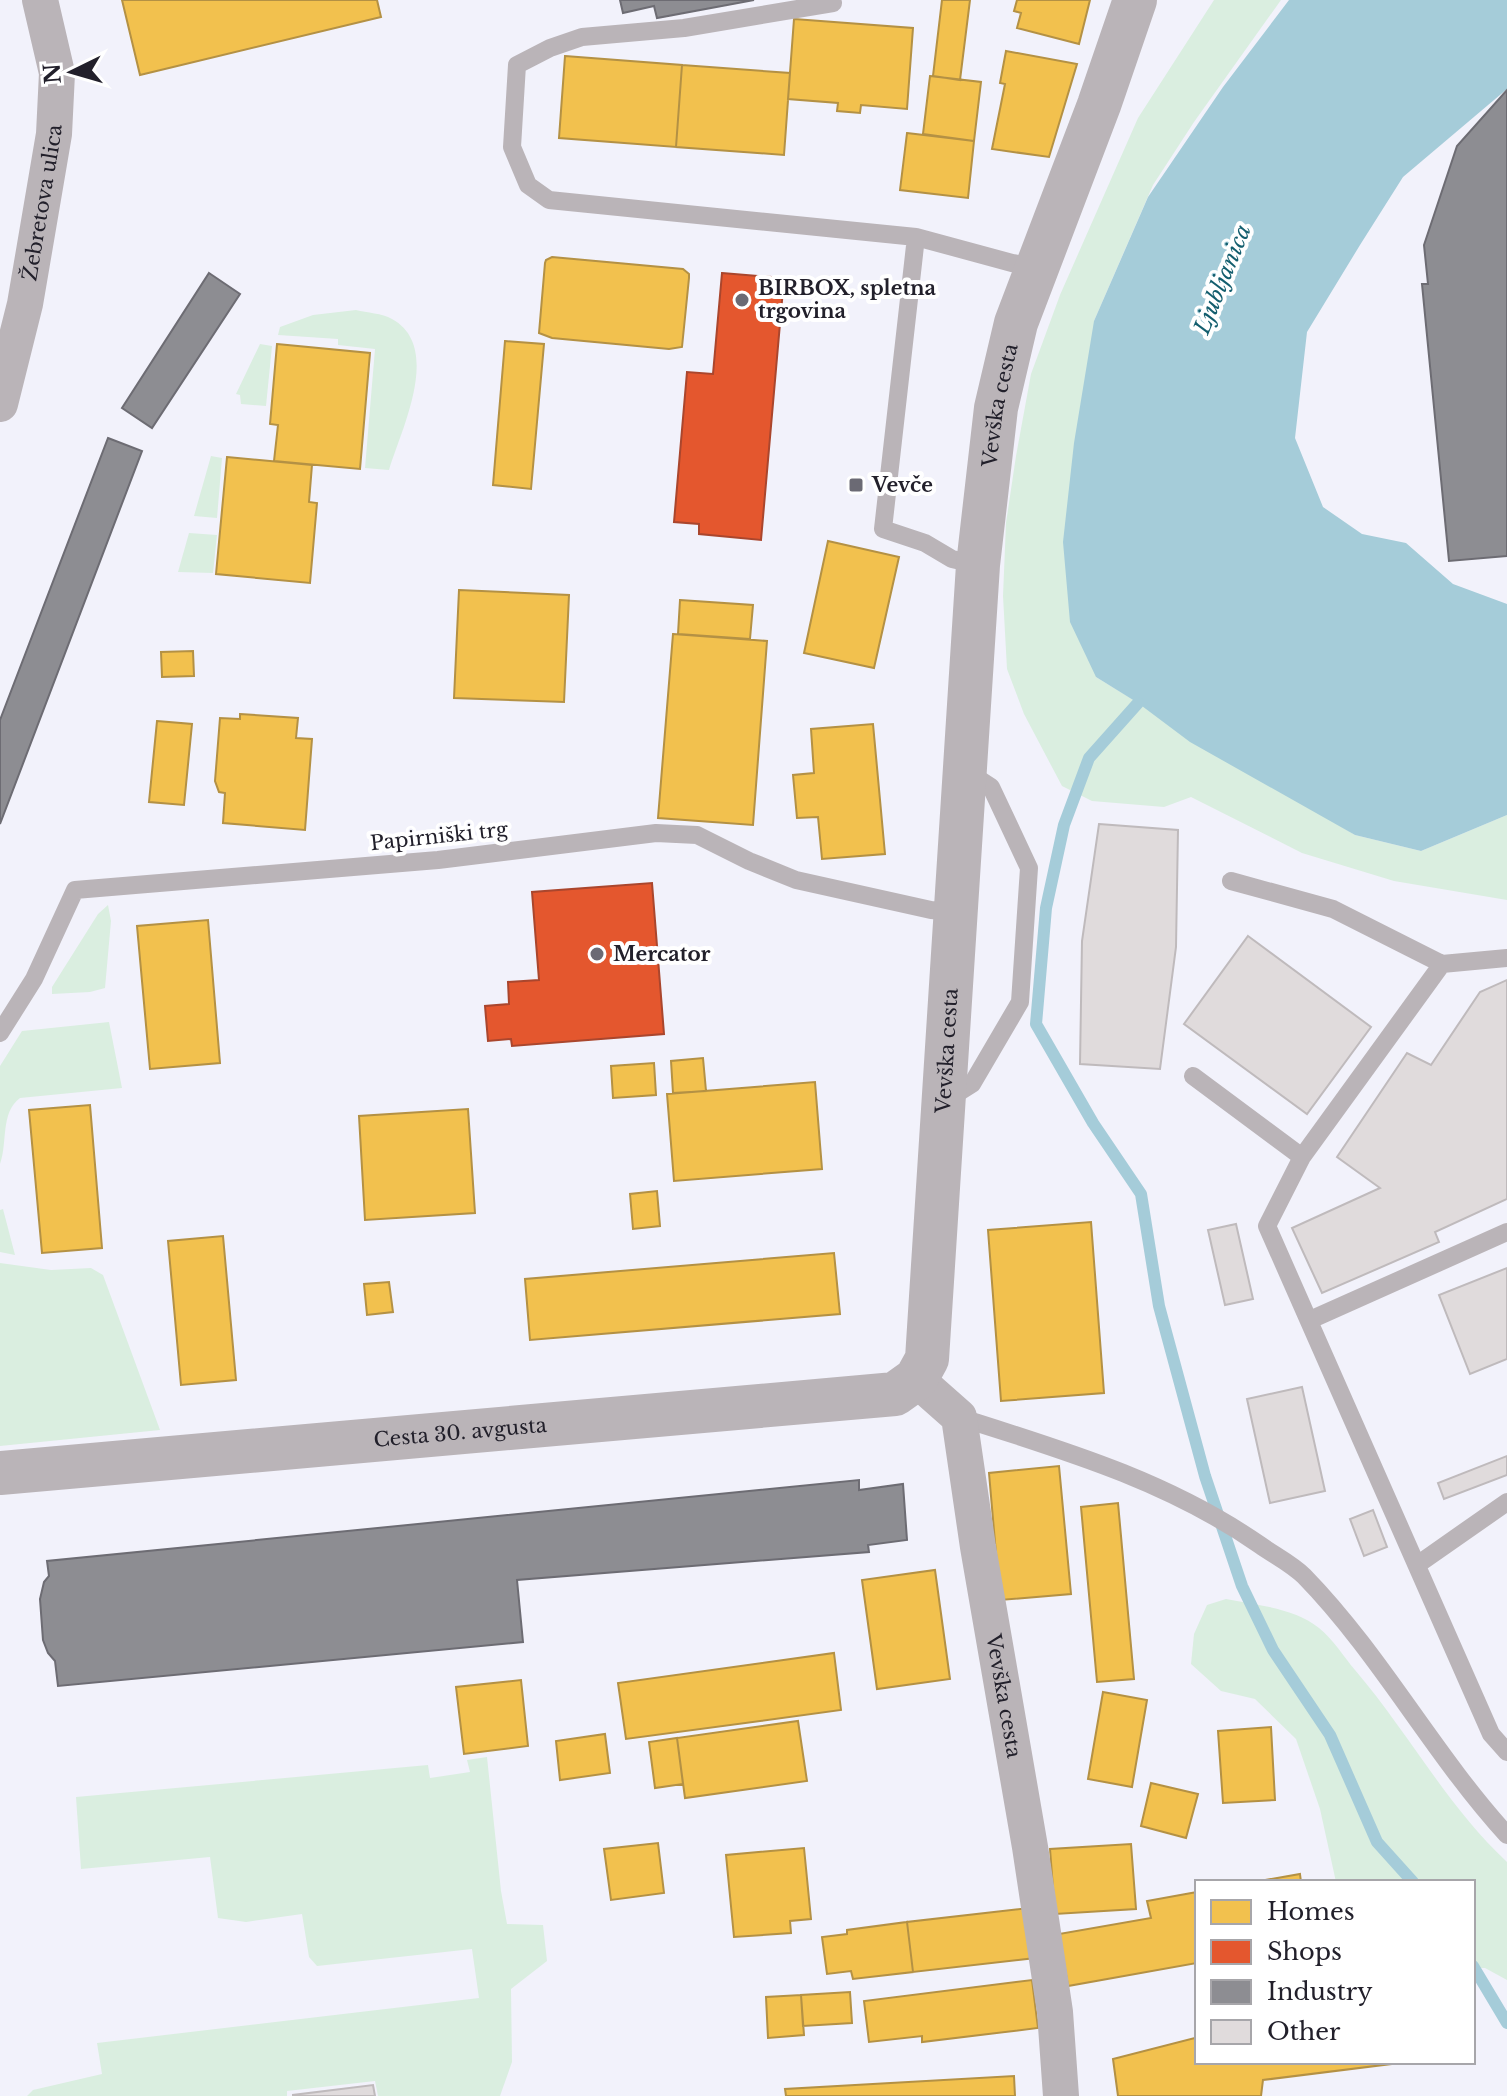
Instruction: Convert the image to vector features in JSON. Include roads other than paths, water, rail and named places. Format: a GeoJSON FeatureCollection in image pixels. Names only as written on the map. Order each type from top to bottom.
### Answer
{"type":"FeatureCollection","features":[{"type":"Feature","properties":{"kind":"street","name":"Žebretova ulica"},"geometry":{"type":"LineString","coordinates":[[0,404],[25,304],[54,134],[57,73],[40,0]]}},
{"type":"Feature","properties":{"kind":"street","name":"Vevška cesta"},"geometry":{"type":"LineString","coordinates":[[916,1379],[927,1359],[978,565],[996,408],[1016,323],[1099,105],[1135,0]]}},
{"type":"Feature","properties":{"kind":"street"},"geometry":{"type":"LineString","coordinates":[[916,1379],[959,1417]]}},
{"type":"Feature","properties":{"kind":"street","name":"Cesta 30. avgusta"},"geometry":{"type":"LineString","coordinates":[[0,1473],[850,1400],[895,1394],[916,1379]]}},
{"type":"Feature","properties":{"kind":"street","name":"Vevška cesta"},"geometry":{"type":"LineString","coordinates":[[959,1417],[1055,2012],[1061,2096]]}},
{"type":"Feature","properties":{"kind":"lane"},"geometry":{"type":"LineString","coordinates":[[833,3],[684,28],[582,37],[550,48],[517,65],[512,147],[528,185],[549,200],[916,237],[1037,267]]}},
{"type":"Feature","properties":{"kind":"lane"},"geometry":{"type":"LineString","coordinates":[[916,237],[883,529],[925,543],[952,559],[978,565]]}},
{"type":"Feature","properties":{"kind":"lane"},"geometry":{"type":"LineString","coordinates":[[943,1103],[972,1084],[1020,1002],[1029,868],[991,787],[966,771]]}},
{"type":"Feature","properties":{"kind":"lane","name":"Papirniški trg"},"geometry":{"type":"LineString","coordinates":[[0,1033],[34,979],[75,890],[438,860],[656,833],[697,835],[796,880],[931,910],[957,912]]}},
{"type":"Feature","properties":{"kind":"lane"},"geometry":{"type":"LineString","coordinates":[[1231,881],[1333,909],[1442,964],[1507,958]]}},
{"type":"Feature","properties":{"kind":"lane"},"geometry":{"type":"LineString","coordinates":[[1442,964],[1302,1157],[1267,1226],[1491,1734],[1507,1752]]}},
{"type":"Feature","properties":{"kind":"lane"},"geometry":{"type":"LineString","coordinates":[[1193,1076],[1302,1157]]}},
{"type":"Feature","properties":{"kind":"lane"},"geometry":{"type":"LineString","coordinates":[[1310,1320],[1507,1232]]}},
{"type":"Feature","properties":{"kind":"lane"},"geometry":{"type":"LineString","coordinates":[[959,1417],[1086,1457],[1160,1488],[1237,1529],[1302,1574],[1361,1644],[1444,1759],[1507,1835]]}},
{"type":"Feature","properties":{"kind":"lane"},"geometry":{"type":"LineString","coordinates":[[1417,1565],[1507,1502]]}},
{"type":"Feature","properties":{"kind":"water","name":"Ljubljanica"},"geometry":{"type":"Polygon","coordinates":[[[1289,0],[1507,0],[1507,89],[1403,177],[1307,332],[1295,438],[1323,507],[1362,534],[1406,543],[1453,584],[1507,604],[1507,815],[1421,851],[1355,835],[1190,742],[1138,703],[1096,677],[1070,622],[1063,542],[1074,443],[1094,321],[1148,197],[1223,87],[1289,0]]]}},
{"type":"Feature","properties":{"kind":"waterway"},"geometry":{"type":"LineString","coordinates":[[1138,703],[1089,758],[1064,825],[1046,908],[1036,1024],[1093,1123],[1141,1194],[1159,1306],[1205,1476],[1242,1586],[1273,1650],[1330,1735],[1377,1842],[1411,1880]]}},
{"type":"Feature","properties":{"kind":"waterway"},"geometry":{"type":"LineString","coordinates":[[1475,1969],[1507,2023]]}},
{"type":"Feature","properties":{"kind":"place","name":"BIRBOX, spletna trgovina"},"geometry":{"type":"Point","coordinates":[742,300]}},
{"type":"Feature","properties":{"kind":"place","name":"Vevče"},"geometry":{"type":"Point","coordinates":[856,485]}},
{"type":"Feature","properties":{"kind":"place","name":"Mercator"},"geometry":{"type":"Point","coordinates":[597,954]}}]}
